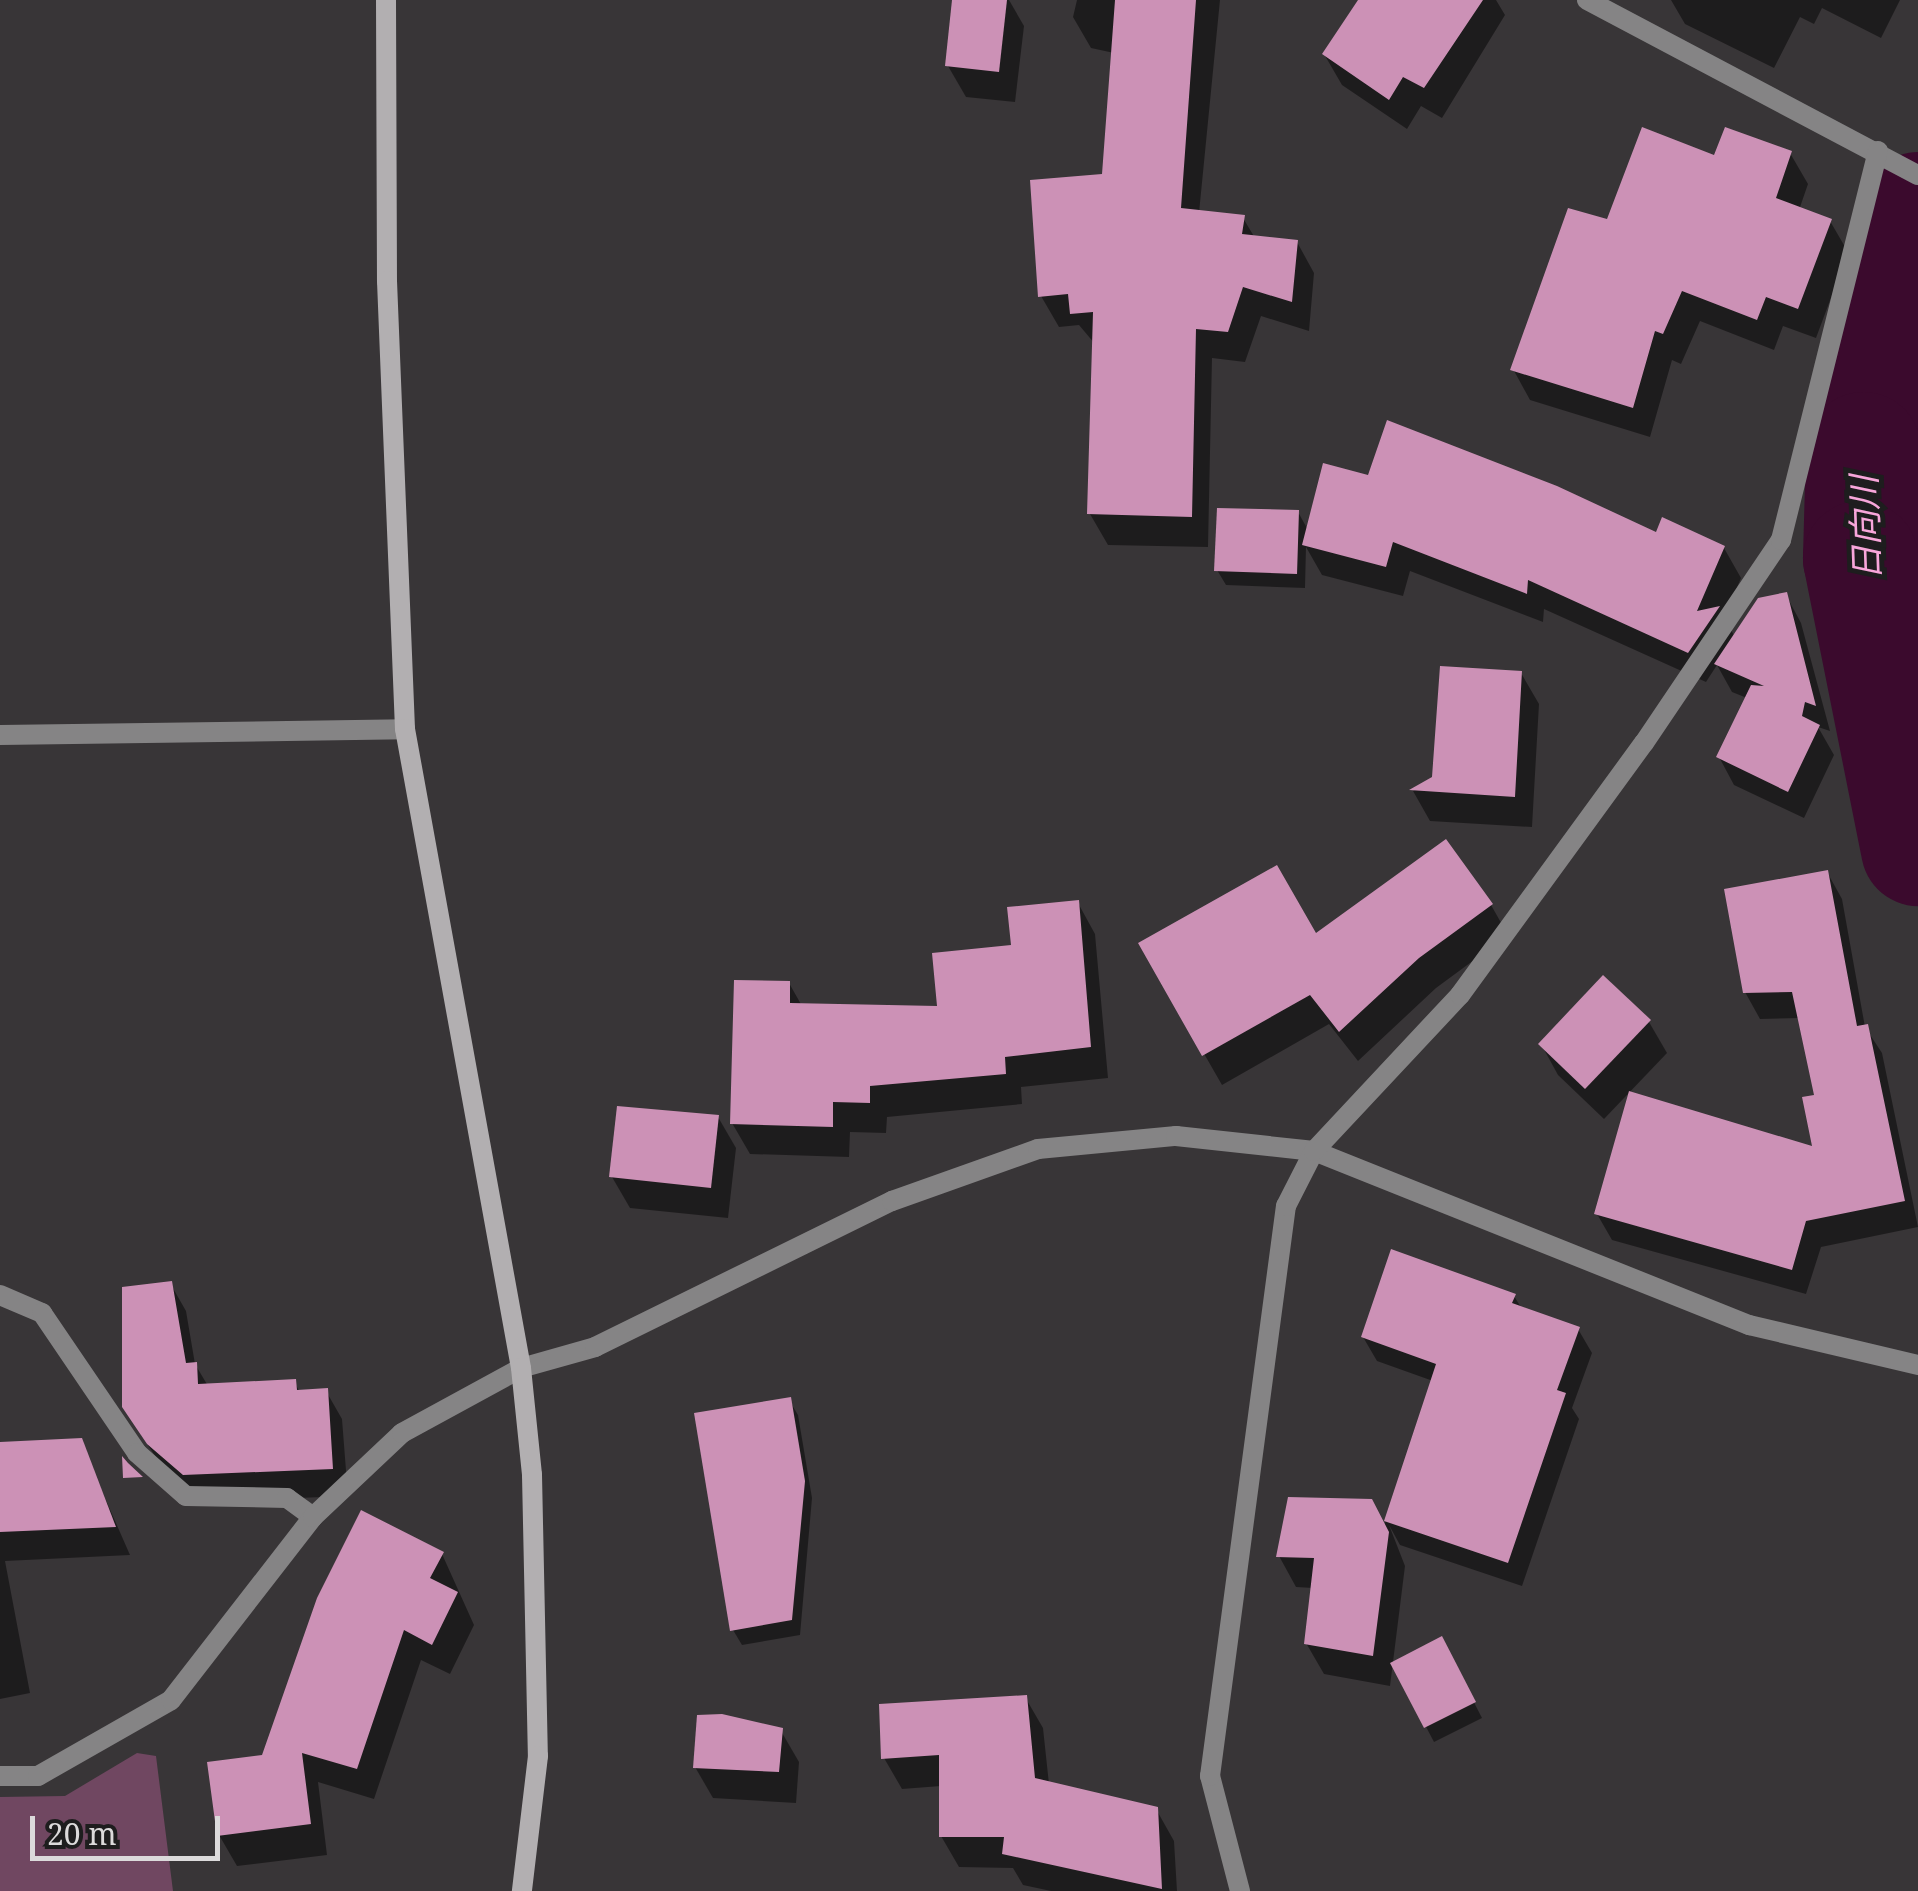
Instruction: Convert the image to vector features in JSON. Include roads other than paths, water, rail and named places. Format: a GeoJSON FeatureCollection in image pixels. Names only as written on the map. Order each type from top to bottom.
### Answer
{"type":"FeatureCollection","features":[{"type":"Feature","properties":{"kind":"street"},"geometry":{"type":"LineString","coordinates":[[386,0],[387,281],[405,729],[521,1368],[532,1475],[538,1756],[522,1891]]}},
{"type":"Feature","properties":{"kind":"street"},"geometry":{"type":"LineString","coordinates":[[1587,0],[1918,175]]}},
{"type":"Feature","properties":{"kind":"street"},"geometry":{"type":"LineString","coordinates":[[1240,1891],[1210,1776],[1286,1206],[1314,1151],[1460,995],[1644,743],[1781,540],[1878,151]]}},
{"type":"Feature","properties":{"kind":"street"},"geometry":{"type":"LineString","coordinates":[[0,735],[405,729]]}},
{"type":"Feature","properties":{"kind":"street"},"geometry":{"type":"LineString","coordinates":[[0,1776],[38,1776],[171,1700],[313,1517],[402,1433],[521,1368],[595,1347],[892,1201],[1038,1149],[1176,1136],[1314,1151],[1749,1324],[1918,1365]]}},
{"type":"Feature","properties":{"kind":"street"},"geometry":{"type":"LineString","coordinates":[[0,1295],[42,1312],[137,1453],[186,1496],[287,1498],[313,1517]]}},
{"type":"Feature","properties":{"kind":"waterway","name":"日向川"},"geometry":{"type":"LineString","coordinates":[[1918,209],[1863,449],[1860,558],[1918,848]]}}]}
